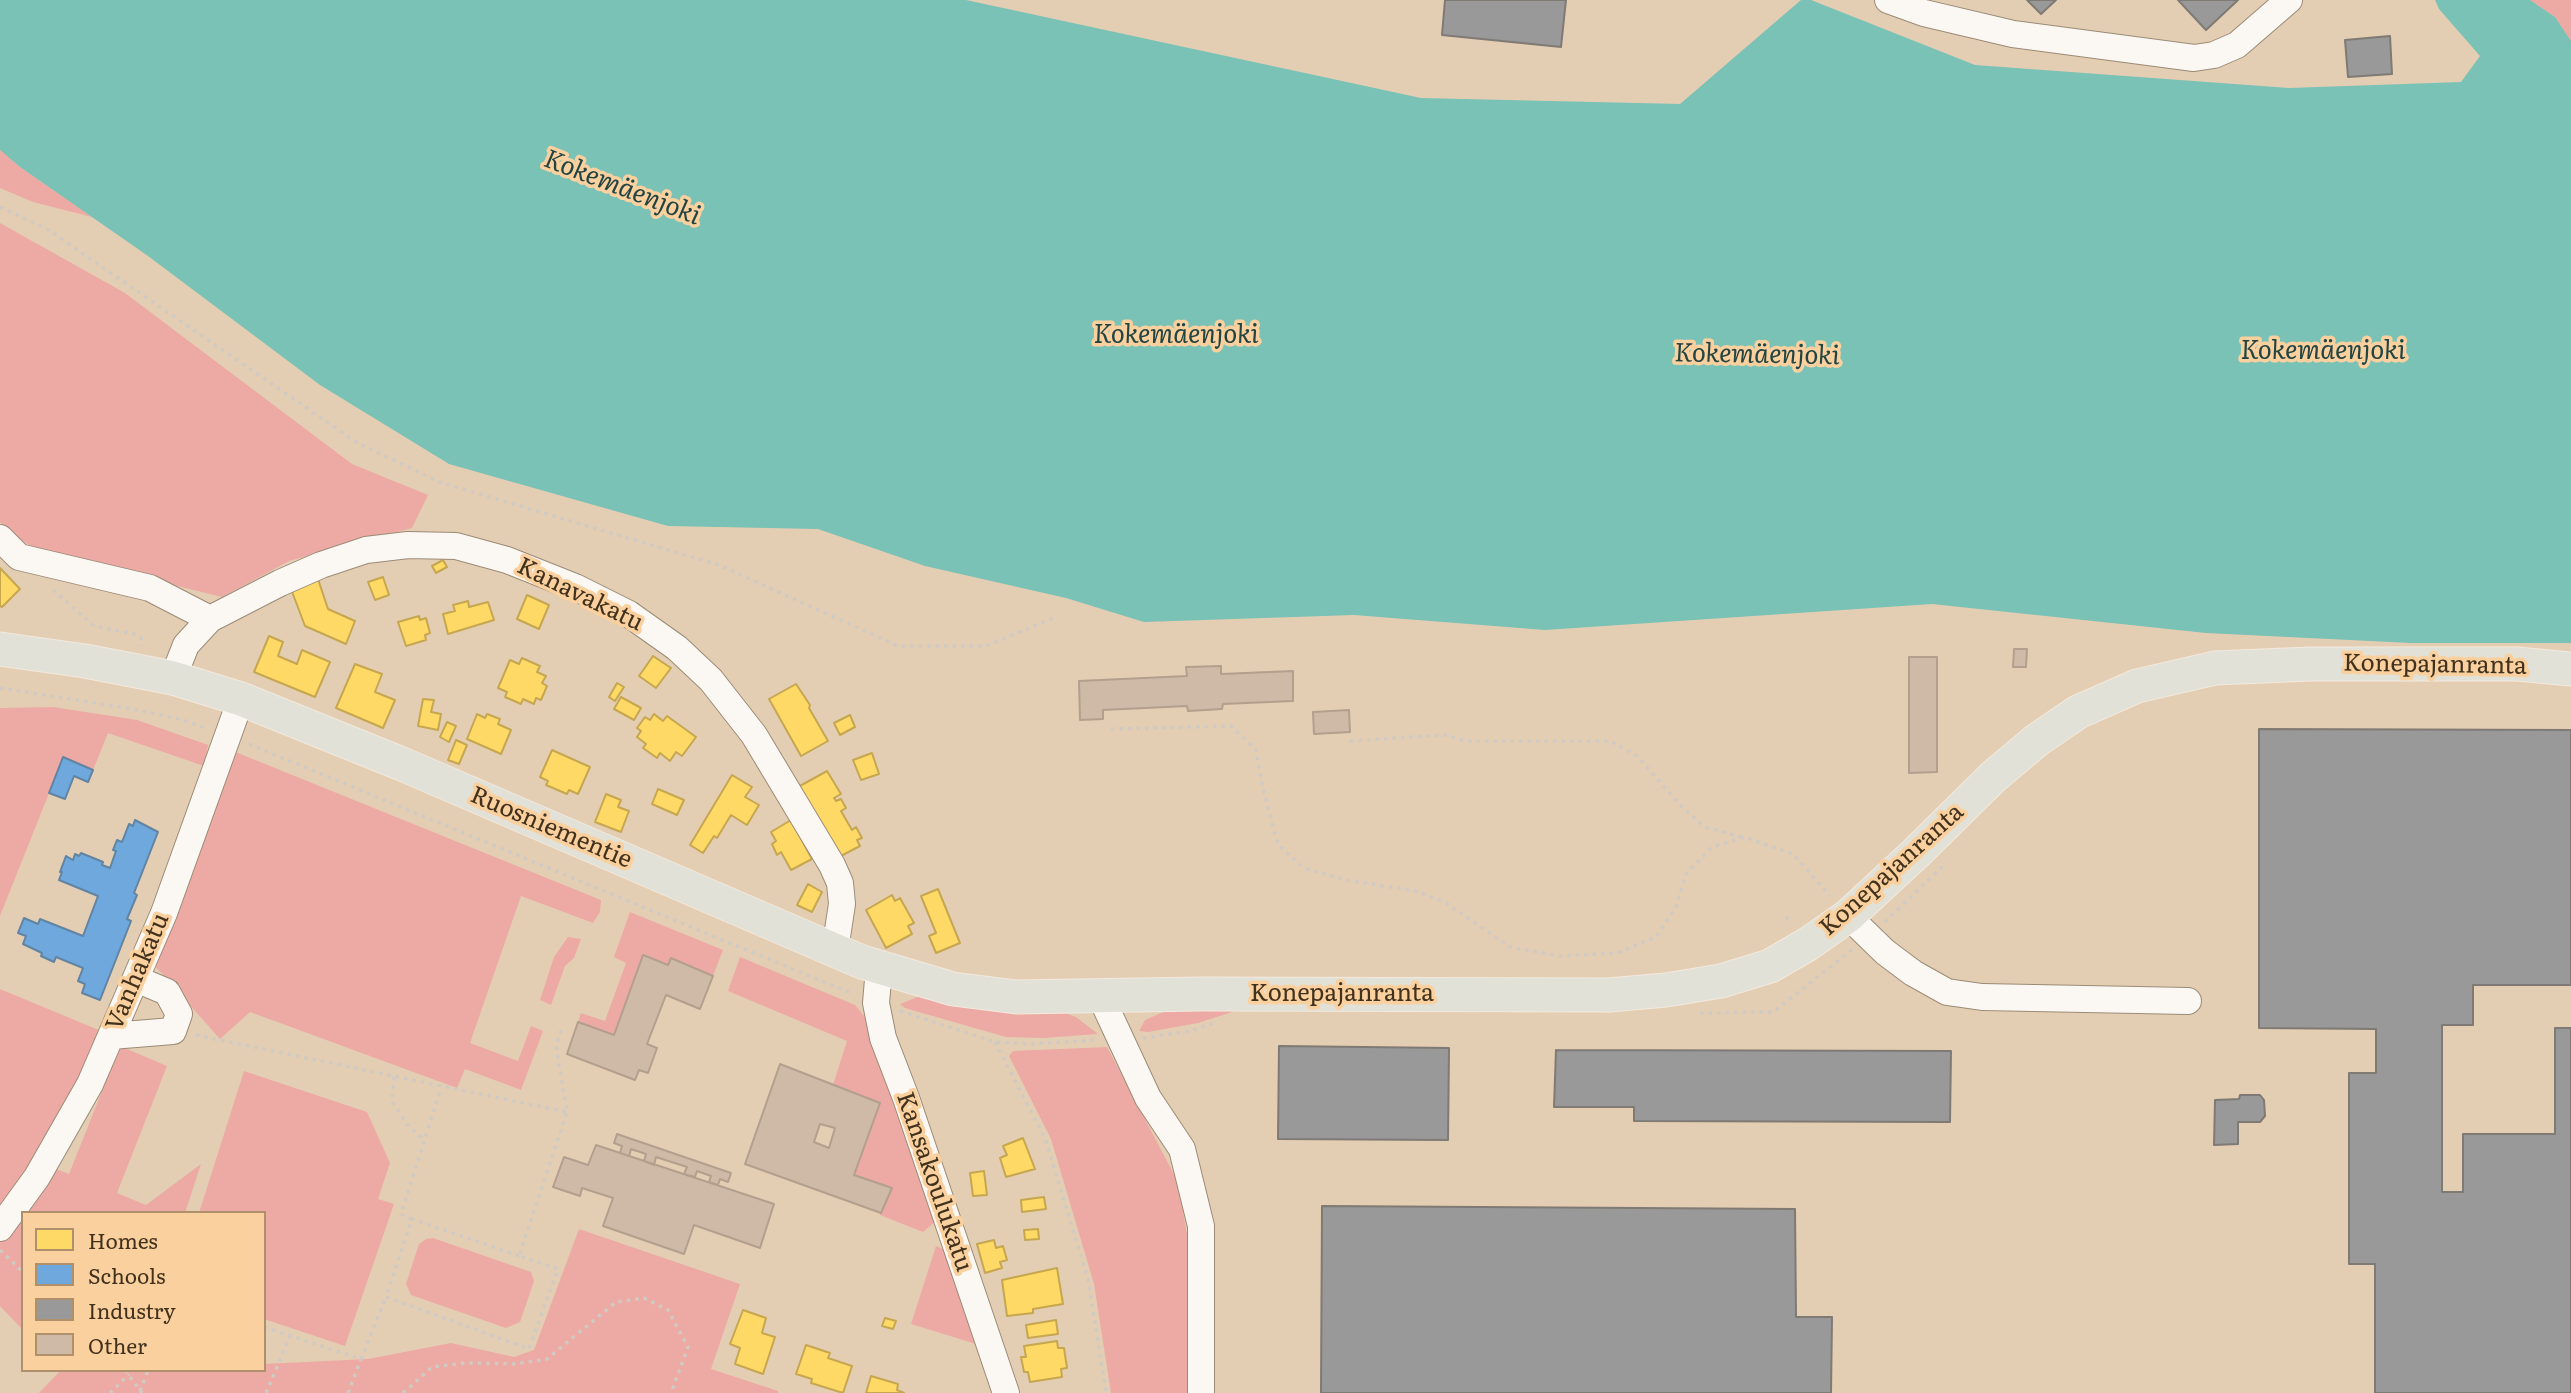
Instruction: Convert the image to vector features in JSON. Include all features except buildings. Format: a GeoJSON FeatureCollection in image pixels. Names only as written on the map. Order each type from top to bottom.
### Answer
{"type":"FeatureCollection","features":[{"type":"Feature","properties":{"kind":"main road","name":"Ruosniementie"},"geometry":{"type":"LineString","coordinates":[[0,649],[173,678],[241,699],[402,764],[879,968],[965,991],[1016,997],[1100,995]]}},
{"type":"Feature","properties":{"kind":"main road","name":"Konepajanranta"},"geometry":{"type":"LineString","coordinates":[[1100,995],[1609,995],[1666,990],[1721,981],[1770,965],[1808,944],[1857,927],[1916,853],[1993,777],[2078,712],[2137,686],[2215,668],[2310,664],[2517,664],[2571,669]]}},
{"type":"Feature","properties":{"kind":"street"},"geometry":{"type":"LineString","coordinates":[[1888,0],[1924,13],[2013,34],[2194,58],[2214,55],[2237,46],[2289,0]]}},
{"type":"Feature","properties":{"kind":"street"},"geometry":{"type":"LineString","coordinates":[[0,538],[19,557],[150,588],[210,619]]}},
{"type":"Feature","properties":{"kind":"street","name":"Kanavakatu"},"geometry":{"type":"LineString","coordinates":[[173,678],[186,645],[210,619],[279,583],[321,565],[366,550],[408,545],[456,546],[508,559],[575,587],[629,614],[677,648],[711,680],[754,735],[832,865],[840,883],[842,904],[835,950]]}},
{"type":"Feature","properties":{"kind":"street","name":"Vanhakatu"},"geometry":{"type":"LineString","coordinates":[[0,1228],[37,1177],[90,1084],[164,913],[241,699]]}},
{"type":"Feature","properties":{"kind":"street"},"geometry":{"type":"LineString","coordinates":[[1857,927],[1913,973],[1947,992],[1982,997],[2189,1001]]}},
{"type":"Feature","properties":{"kind":"street","name":"Kansakoulukatu"},"geometry":{"type":"LineString","coordinates":[[879,968],[876,1003],[883,1038],[1006,1393]]}},
{"type":"Feature","properties":{"kind":"street"},"geometry":{"type":"LineString","coordinates":[[111,1036],[173,1031],[179,1014],[167,992],[136,979]]}},
{"type":"Feature","properties":{"kind":"street"},"geometry":{"type":"LineString","coordinates":[[1100,995],[1148,1098],[1182,1149],[1200,1226],[1201,1393]]}},
{"type":"Feature","properties":{"kind":"path"},"geometry":{"type":"LineString","coordinates":[[0,206],[47,229],[356,442],[439,482],[719,565],[898,646],[986,646],[1058,616]]}},
{"type":"Feature","properties":{"kind":"path"},"geometry":{"type":"LineString","coordinates":[[48,585],[94,626],[135,634],[141,638],[142,650],[136,671]]}},
{"type":"Feature","properties":{"kind":"path"},"geometry":{"type":"LineString","coordinates":[[0,688],[180,719],[228,736],[876,1003],[995,1042],[1031,1044],[1148,1038],[1190,1031],[1227,1019]]}},
{"type":"Feature","properties":{"kind":"path"},"geometry":{"type":"LineString","coordinates":[[1111,729],[1231,726],[1256,750],[1278,845],[1304,868],[1346,880],[1416,891],[1446,903],[1510,947],[1559,956],[1617,953],[1656,937],[1676,907],[1686,874],[1712,847],[1744,837]]}},
{"type":"Feature","properties":{"kind":"path"},"geometry":{"type":"LineString","coordinates":[[1350,741],[1444,736],[1467,741],[1610,741],[1637,756],[1681,806],[1705,827],[1744,837],[1793,855],[1857,927]]}},
{"type":"Feature","properties":{"kind":"path"},"geometry":{"type":"LineString","coordinates":[[1697,1013],[1773,1012],[1857,927],[1941,870],[1947,860]]}},
{"type":"Feature","properties":{"kind":"path"},"geometry":{"type":"LineString","coordinates":[[519,1256],[567,1112],[556,1046],[562,1028]]}},
{"type":"Feature","properties":{"kind":"path"},"geometry":{"type":"LineString","coordinates":[[173,1031],[567,1112]]}},
{"type":"Feature","properties":{"kind":"path"},"geometry":{"type":"LineString","coordinates":[[995,1042],[1045,1138],[1088,1279],[1106,1393]]}},
{"type":"Feature","properties":{"kind":"path"},"geometry":{"type":"LineString","coordinates":[[394,1077],[392,1101],[407,1124],[424,1140]]}},
{"type":"Feature","properties":{"kind":"path"},"geometry":{"type":"LineString","coordinates":[[441,1088],[401,1214],[558,1269],[529,1349],[531,1362]]}},
{"type":"Feature","properties":{"kind":"path"},"geometry":{"type":"LineString","coordinates":[[348,1393],[386,1297],[412,1219]]}},
{"type":"Feature","properties":{"kind":"path"},"geometry":{"type":"LineString","coordinates":[[0,1250],[21,1270]]}},
{"type":"Feature","properties":{"kind":"path"},"geometry":{"type":"LineString","coordinates":[[386,1297],[529,1349]]}},
{"type":"Feature","properties":{"kind":"path"},"geometry":{"type":"LineString","coordinates":[[403,1393],[432,1367],[547,1359],[616,1302],[644,1298],[668,1310],[688,1347],[671,1393]]}},
{"type":"Feature","properties":{"kind":"path"},"geometry":{"type":"LineString","coordinates":[[266,1327],[361,1359]]}},
{"type":"Feature","properties":{"kind":"path"},"geometry":{"type":"LineString","coordinates":[[265,1393],[290,1336]]}},
{"type":"Feature","properties":{"kind":"path"},"geometry":{"type":"LineString","coordinates":[[110,1393],[127,1372],[141,1392]]}},
{"type":"Feature","properties":{"kind":"path"},"geometry":{"type":"LineString","coordinates":[[141,1392],[147,1372]]}},
{"type":"Feature","properties":{"kind":"shaded area"},"geometry":{"type":"Polygon","coordinates":[[[2530,0],[2571,0],[2571,41],[2555,17],[2530,0]]]}},
{"type":"Feature","properties":{"kind":"shaded area"},"geometry":{"type":"Polygon","coordinates":[[[0,150],[92,217],[33,202],[0,188],[0,150]]]}},
{"type":"Feature","properties":{"kind":"shaded area"},"geometry":{"type":"Polygon","coordinates":[[[0,223],[125,293],[352,464],[428,495],[412,528],[289,561],[222,597],[43,553],[14,536],[0,522],[0,223]]]}},
{"type":"Feature","properties":{"kind":"shaded area"},"geometry":{"type":"Polygon","coordinates":[[[53,707],[137,720],[208,745],[204,766],[108,733],[93,770],[63,758],[0,916],[0,708],[53,707]]]}},
{"type":"Feature","properties":{"kind":"shaded area"},"geometry":{"type":"Polygon","coordinates":[[[233,751],[601,900],[600,912],[593,923],[521,896],[470,1043],[518,1061],[531,1026],[543,1031],[521,1090],[465,1069],[457,1088],[250,1012],[220,1039],[155,966],[233,751]]]}},
{"type":"Feature","properties":{"kind":"shaded area"},"geometry":{"type":"Polygon","coordinates":[[[630,912],[723,950],[713,976],[671,958],[668,965],[644,955],[614,1035],[578,1022],[581,1013],[605,1021],[626,963],[614,957],[630,912]]]}},
{"type":"Feature","properties":{"kind":"shaded area"},"geometry":{"type":"Polygon","coordinates":[[[568,937],[581,939],[574,958],[565,966],[551,1005],[540,1000],[554,957],[568,937]]]}},
{"type":"Feature","properties":{"kind":"shaded area"},"geometry":{"type":"Polygon","coordinates":[[[740,957],[855,1005],[865,1017],[938,1219],[923,1232],[880,1215],[891,1188],[854,1175],[880,1103],[833,1085],[847,1041],[728,991],[740,957]]]}},
{"type":"Feature","properties":{"kind":"shaded area"},"geometry":{"type":"Polygon","coordinates":[[[0,989],[101,1031],[64,1116],[0,1214],[0,989]]]}},
{"type":"Feature","properties":{"kind":"shaded area"},"geometry":{"type":"Polygon","coordinates":[[[920,996],[983,1010],[1060,1011],[1076,1017],[1098,1034],[1043,1038],[1006,1037],[905,1008],[900,1004],[920,996]]]}},
{"type":"Feature","properties":{"kind":"shaded area"},"geometry":{"type":"Polygon","coordinates":[[[1241,1009],[1198,1023],[1148,1032],[1139,1031],[1145,1020],[1168,1010],[1241,1009]]]}},
{"type":"Feature","properties":{"kind":"shaded area"},"geometry":{"type":"Polygon","coordinates":[[[120,1046],[167,1066],[117,1193],[146,1205],[201,1164],[186,1211],[22,1211],[56,1169],[69,1174],[120,1046]]]}},
{"type":"Feature","properties":{"kind":"shaded area"},"geometry":{"type":"Polygon","coordinates":[[[1107,1047],[1178,1182],[1188,1240],[1188,1393],[1111,1393],[1094,1284],[1051,1139],[1009,1056],[1013,1051],[1107,1047]]]}},
{"type":"Feature","properties":{"kind":"shaded area"},"geometry":{"type":"Polygon","coordinates":[[[244,1071],[367,1112],[390,1163],[378,1199],[394,1204],[345,1346],[266,1320],[266,1211],[200,1211],[244,1071]]]}},
{"type":"Feature","properties":{"kind":"shaded area"},"geometry":{"type":"Polygon","coordinates":[[[21,1213],[21,1328],[0,1306],[0,1239],[21,1213]]]}},
{"type":"Feature","properties":{"kind":"shaded area"},"geometry":{"type":"Polygon","coordinates":[[[579,1229],[740,1284],[711,1369],[778,1393],[39,1393],[59,1372],[266,1372],[266,1364],[368,1359],[451,1343],[514,1357],[534,1350],[579,1229]]]}},
{"type":"Feature","properties":{"kind":"shaded area"},"geometry":{"type":"Polygon","coordinates":[[[433,1238],[531,1272],[534,1281],[520,1322],[506,1328],[411,1295],[406,1284],[419,1244],[433,1238]]]}},
{"type":"Feature","properties":{"kind":"shaded area"},"geometry":{"type":"Polygon","coordinates":[[[936,1246],[947,1251],[976,1344],[911,1324],[936,1246]]]}},
{"type":"Feature","properties":{"kind":"water","name":"Kokemäenjoki"},"geometry":{"type":"Polygon","coordinates":[[[0,0],[966,0],[1421,98],[1680,104],[1801,0],[1811,0],[1975,65],[2289,88],[2461,82],[2480,56],[2439,9],[2435,0],[2530,0],[2555,17],[2571,41],[2571,643],[2411,643],[2206,633],[1932,604],[1545,630],[1354,615],[1144,622],[1066,598],[925,566],[818,529],[668,526],[449,464],[320,385],[148,256],[20,167],[0,150],[0,0]]]}}]}
